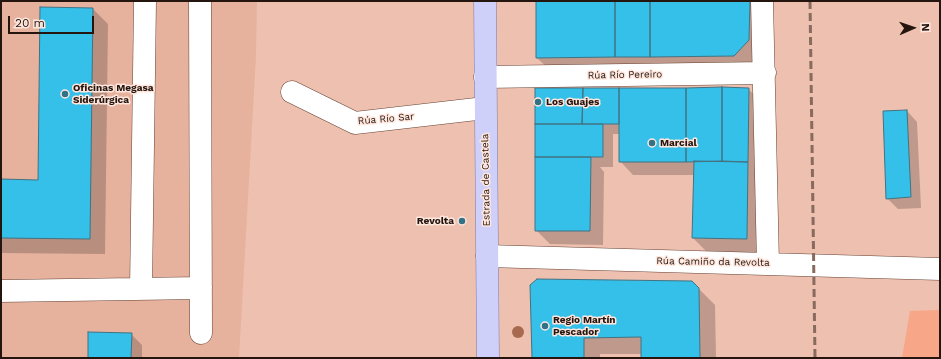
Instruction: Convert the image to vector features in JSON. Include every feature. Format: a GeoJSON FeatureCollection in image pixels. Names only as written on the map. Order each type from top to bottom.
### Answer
{"type":"FeatureCollection","features":[{"type":"Feature","properties":{"kind":"main road","name":"Estrada de Castela"},"geometry":{"type":"LineString","coordinates":[[485,1],[488,358]]}},
{"type":"Feature","properties":{"kind":"street"},"geometry":{"type":"LineString","coordinates":[[141,289],[145,1]]}},
{"type":"Feature","properties":{"kind":"street"},"geometry":{"type":"LineString","coordinates":[[200,1],[201,333]]}},
{"type":"Feature","properties":{"kind":"street"},"geometry":{"type":"LineString","coordinates":[[762,1],[765,73],[768,264]]}},
{"type":"Feature","properties":{"kind":"street","name":"Rúa Río Pereiro"},"geometry":{"type":"LineString","coordinates":[[485,77],[765,73]]}},
{"type":"Feature","properties":{"kind":"street","name":"Rúa Río Sar"},"geometry":{"type":"LineString","coordinates":[[292,92],[356,123],[485,108]]}},
{"type":"Feature","properties":{"kind":"street","name":"Rúa Camiño da Revolta"},"geometry":{"type":"LineString","coordinates":[[487,256],[940,269]]}},
{"type":"Feature","properties":{"kind":"street"},"geometry":{"type":"LineString","coordinates":[[1,291],[201,288]]}},
{"type":"Feature","properties":{"kind":"shaded area"},"geometry":{"type":"Polygon","coordinates":[[[1,1],[257,1],[256,56],[239,358],[1,358],[1,1]]]}},
{"type":"Feature","properties":{"kind":"shaded area"},"geometry":{"type":"Polygon","coordinates":[[[940,310],[940,358],[902,358],[910,311],[940,310]]]}},
{"type":"Feature","properties":{"kind":"building"},"geometry":{"type":"Polygon","coordinates":[[[536,1],[615,1],[615,57],[536,58],[536,1]]]}},
{"type":"Feature","properties":{"kind":"building"},"geometry":{"type":"Polygon","coordinates":[[[615,1],[650,1],[650,57],[615,57],[615,1]]]}},
{"type":"Feature","properties":{"kind":"building"},"geometry":{"type":"Polygon","coordinates":[[[650,1],[750,1],[749,40],[734,56],[650,57],[650,1]]]}},
{"type":"Feature","properties":{"kind":"building","name":"Oficinas Megasa Siderúrgica"},"geometry":{"type":"Polygon","coordinates":[[[40,7],[93,8],[90,239],[1,238],[1,179],[38,180],[40,7]]]}},
{"type":"Feature","properties":{"kind":"building"},"geometry":{"type":"Polygon","coordinates":[[[722,87],[749,88],[748,162],[722,161],[722,87]]]}},
{"type":"Feature","properties":{"kind":"building"},"geometry":{"type":"Polygon","coordinates":[[[722,87],[722,161],[686,162],[686,88],[722,87]]]}},
{"type":"Feature","properties":{"kind":"building"},"geometry":{"type":"Polygon","coordinates":[[[535,88],[583,88],[582,124],[535,124],[535,88]]]}},
{"type":"Feature","properties":{"kind":"building"},"geometry":{"type":"Polygon","coordinates":[[[583,88],[619,88],[619,124],[582,124],[583,88]]]}},
{"type":"Feature","properties":{"kind":"building","name":"Marcial"},"geometry":{"type":"Polygon","coordinates":[[[619,88],[686,88],[686,162],[619,162],[619,88]]]}},
{"type":"Feature","properties":{"kind":"building"},"geometry":{"type":"Polygon","coordinates":[[[907,110],[911,197],[886,199],[883,111],[907,110]]]}},
{"type":"Feature","properties":{"kind":"building"},"geometry":{"type":"Polygon","coordinates":[[[535,124],[603,124],[603,157],[535,157],[535,124]]]}},
{"type":"Feature","properties":{"kind":"building"},"geometry":{"type":"Polygon","coordinates":[[[535,157],[591,157],[590,231],[535,231],[535,157]]]}},
{"type":"Feature","properties":{"kind":"building"},"geometry":{"type":"Polygon","coordinates":[[[694,161],[748,162],[747,239],[692,238],[694,161]]]}},
{"type":"Feature","properties":{"kind":"building"},"geometry":{"type":"Polygon","coordinates":[[[537,279],[692,281],[699,288],[700,358],[641,358],[641,337],[584,338],[584,358],[532,358],[530,285],[537,279]]]}},
{"type":"Feature","properties":{"kind":"building"},"geometry":{"type":"Polygon","coordinates":[[[88,332],[132,333],[131,358],[88,358],[88,332]]]}},
{"type":"Feature","properties":{"kind":"railway"},"geometry":{"type":"LineString","coordinates":[[810,1],[815,358]]}},
{"type":"Feature","properties":{"kind":"place","name":"Oficinas Megasa Siderúrgica"},"geometry":{"type":"Point","coordinates":[65,94]}},
{"type":"Feature","properties":{"kind":"place","name":"Los Guajes"},"geometry":{"type":"Point","coordinates":[538,102]}},
{"type":"Feature","properties":{"kind":"place","name":"Marcial"},"geometry":{"type":"Point","coordinates":[652,143]}},
{"type":"Feature","properties":{"kind":"place","name":"Revolta"},"geometry":{"type":"Point","coordinates":[462,221]}},
{"type":"Feature","properties":{"kind":"place","name":"Regio Martín Pescador"},"geometry":{"type":"Point","coordinates":[545,326]}}]}
